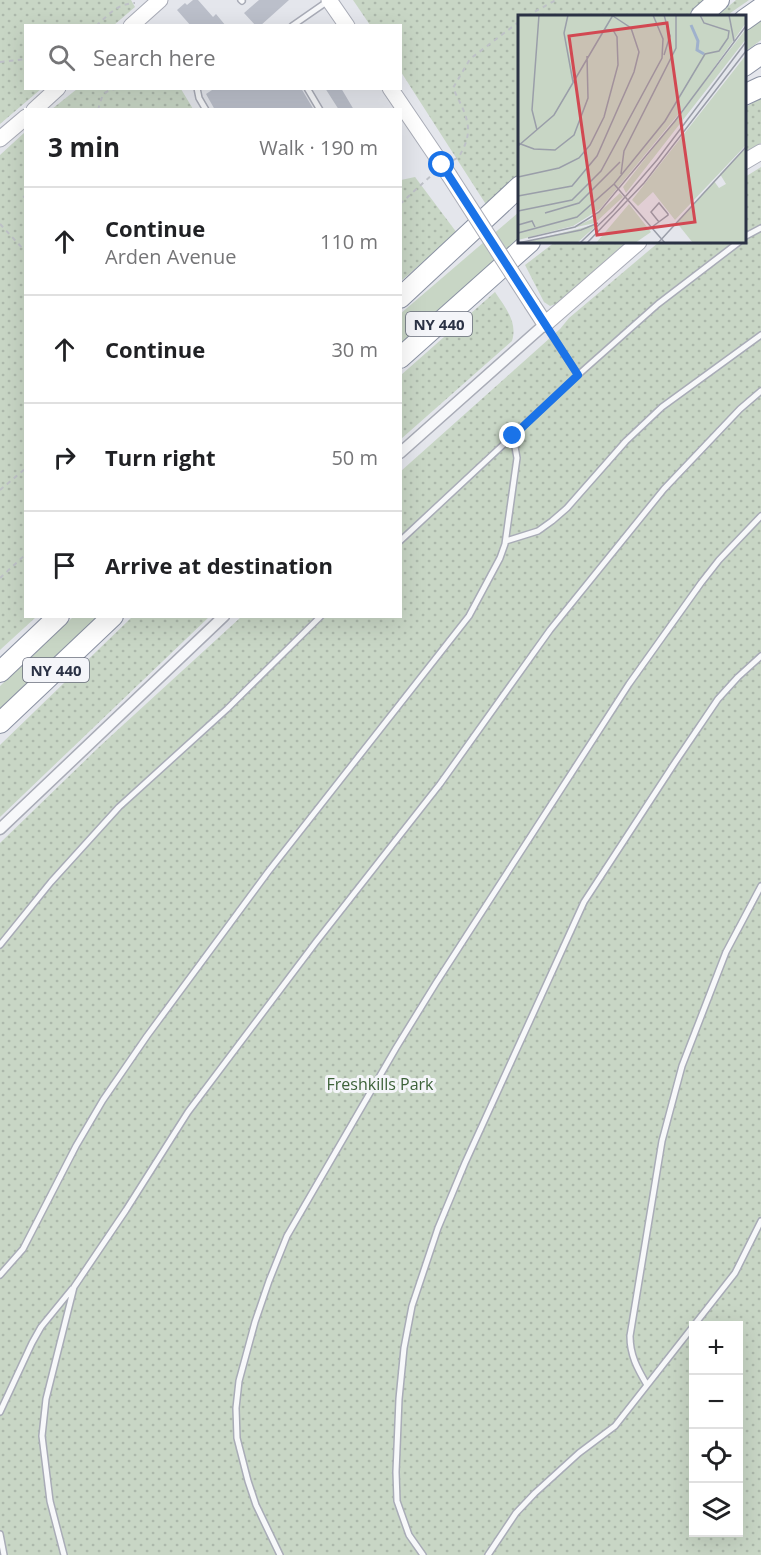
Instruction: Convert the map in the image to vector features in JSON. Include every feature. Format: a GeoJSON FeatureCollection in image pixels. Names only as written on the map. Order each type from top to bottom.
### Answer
{"type":"FeatureCollection","features":[{"type":"Feature","properties":{"kind":"highway"},"geometry":{"type":"LineString","coordinates":[[702,15],[719,0]]}},
{"type":"Feature","properties":{"kind":"highway"},"geometry":{"type":"LineString","coordinates":[[746,19],[761,8]]}},
{"type":"Feature","properties":{"kind":"highway"},"geometry":{"type":"LineString","coordinates":[[746,65],[761,54]]}},
{"type":"Feature","properties":{"kind":"highway"},"geometry":{"type":"LineString","coordinates":[[746,94],[761,87]]}},
{"type":"Feature","properties":{"kind":"highway"},"geometry":{"type":"LineString","coordinates":[[402,296],[518,187]]}},
{"type":"Feature","properties":{"kind":"highway","name":"NY 440"},"geometry":{"type":"LineString","coordinates":[[402,302],[518,203]]}},
{"type":"Feature","properties":{"kind":"highway","name":"NY 440"},"geometry":{"type":"LineString","coordinates":[[402,356],[529,243]]}},
{"type":"Feature","properties":{"kind":"highway"},"geometry":{"type":"LineString","coordinates":[[477,290],[535,243]]}},
{"type":"Feature","properties":{"kind":"highway","name":"NY 440"},"geometry":{"type":"LineString","coordinates":[[0,672],[57,618]]}},
{"type":"Feature","properties":{"kind":"highway","name":"NY 440"},"geometry":{"type":"LineString","coordinates":[[0,723],[111,618]]}},
{"type":"Feature","properties":{"kind":"street"},"geometry":{"type":"LineString","coordinates":[[133,24],[160,0]]}},
{"type":"Feature","properties":{"kind":"street"},"geometry":{"type":"LineString","coordinates":[[329,0],[346,24]]}},
{"type":"Feature","properties":{"kind":"street"},"geometry":{"type":"LineString","coordinates":[[36,108],[56,90]]}},
{"type":"Feature","properties":{"kind":"street"},"geometry":{"type":"LineString","coordinates":[[391,90],[545,324]]}},
{"type":"Feature","properties":{"kind":"street"},"geometry":{"type":"LineString","coordinates":[[0,139],[24,119]]}},
{"type":"Feature","properties":{"kind":"street"},"geometry":{"type":"LineString","coordinates":[[746,161],[761,152]]}},
{"type":"Feature","properties":{"kind":"street"},"geometry":{"type":"LineString","coordinates":[[402,451],[638,243]]}},
{"type":"Feature","properties":{"kind":"street"},"geometry":{"type":"LineString","coordinates":[[0,829],[222,618]]}},
{"type":"Feature","properties":{"kind":"lane"},"geometry":{"type":"LineString","coordinates":[[295,24],[329,0]]}},
{"type":"Feature","properties":{"kind":"lane"},"geometry":{"type":"LineString","coordinates":[[197,90],[205,108]]}},
{"type":"Feature","properties":{"kind":"lane"},"geometry":{"type":"LineString","coordinates":[[308,90],[319,108]]}},
{"type":"Feature","properties":{"kind":"lane"},"geometry":{"type":"LineString","coordinates":[[746,236],[761,228]]}},
{"type":"Feature","properties":{"kind":"lane"},"geometry":{"type":"LineString","coordinates":[[402,539],[578,375],[658,304],[738,243]]}},
{"type":"Feature","properties":{"kind":"lane"},"geometry":{"type":"LineString","coordinates":[[545,324],[578,375]]}},
{"type":"Feature","properties":{"kind":"lane"},"geometry":{"type":"LineString","coordinates":[[506,541],[538,531],[552,521],[567,508],[626,441],[662,407],[761,335]]}},
{"type":"Feature","properties":{"kind":"lane"},"geometry":{"type":"LineString","coordinates":[[0,1412],[41,1327],[74,1287],[188,1112],[440,783],[550,630],[664,489],[740,409],[761,391]]}},
{"type":"Feature","properties":{"kind":"lane"},"geometry":{"type":"LineString","coordinates":[[0,1275],[30,1239],[76,1146],[103,1100],[147,1036],[268,872],[469,616],[500,558],[506,541],[516,458],[513,436]]}},
{"type":"Feature","properties":{"kind":"lane"},"geometry":{"type":"LineString","coordinates":[[280,1555],[256,1505],[248,1482],[237,1438],[236,1408],[239,1381],[255,1322],[287,1236],[430,993],[629,684],[700,583],[761,516]]}},
{"type":"Feature","properties":{"kind":"lane"},"geometry":{"type":"LineString","coordinates":[[0,945],[43,891],[119,807],[227,709],[319,618]]}},
{"type":"Feature","properties":{"kind":"lane"},"geometry":{"type":"LineString","coordinates":[[423,1555],[409,1535],[397,1502],[398,1411],[404,1348],[412,1306],[438,1228],[465,1163],[584,902],[718,699],[761,656]]}},
{"type":"Feature","properties":{"kind":"lane"},"geometry":{"type":"LineString","coordinates":[[647,1385],[633,1358],[630,1336],[662,1141],[690,1041],[733,937],[761,886]]}},
{"type":"Feature","properties":{"kind":"lane"},"geometry":{"type":"LineString","coordinates":[[488,1555],[516,1512],[579,1453],[615,1426],[735,1273],[761,1221]]}},
{"type":"Feature","properties":{"kind":"lane"},"geometry":{"type":"LineString","coordinates":[[64,1555],[50,1502],[42,1436],[46,1399],[74,1287]]}},
{"type":"Feature","properties":{"kind":"lane"},"geometry":{"type":"LineString","coordinates":[[0,1534],[4,1555]]}},
{"type":"Feature","properties":{"kind":"path"},"geometry":{"type":"LineString","coordinates":[[529,15],[556,0]]}},
{"type":"Feature","properties":{"kind":"path"},"geometry":{"type":"LineString","coordinates":[[98,24],[118,6],[135,3]]}},
{"type":"Feature","properties":{"kind":"path"},"geometry":{"type":"LineString","coordinates":[[402,203],[446,170],[458,158],[468,140],[469,124],[453,88],[470,59],[518,22]]}},
{"type":"Feature","properties":{"kind":"path"},"geometry":{"type":"LineString","coordinates":[[0,62],[24,59]]}},
{"type":"Feature","properties":{"kind":"path"},"geometry":{"type":"LineString","coordinates":[[99,108],[103,93],[111,90]]}},
{"type":"Feature","properties":{"kind":"path"},"geometry":{"type":"LineString","coordinates":[[0,224],[24,250]]}},
{"type":"Feature","properties":{"kind":"path"},"geometry":{"type":"LineString","coordinates":[[0,490],[24,470]]}},
{"type":"Feature","properties":{"kind":"path"},"geometry":{"type":"LineString","coordinates":[[0,578],[24,556]]}},
{"type":"Feature","properties":{"kind":"green space"},"geometry":{"type":"Polygon","coordinates":[[[0,0],[131,0],[135,7],[115,24],[24,24],[24,90],[40,90],[0,124],[0,0]]]}},
{"type":"Feature","properties":{"kind":"green space"},"geometry":{"type":"Polygon","coordinates":[[[353,0],[711,0],[692,15],[518,15],[518,176],[487,206],[402,74],[402,24],[369,24],[353,0]]]}},
{"type":"Feature","properties":{"kind":"green space"},"geometry":{"type":"Polygon","coordinates":[[[736,0],[749,0],[727,15],[718,15],[736,0]]]}},
{"type":"Feature","properties":{"kind":"green space"},"geometry":{"type":"Polygon","coordinates":[[[761,18],[761,40],[746,51],[746,28],[761,18]]]}},
{"type":"Feature","properties":{"kind":"green space"},"geometry":{"type":"Polygon","coordinates":[[[76,90],[182,90],[192,108],[53,108],[76,90]]]}},
{"type":"Feature","properties":{"kind":"green space"},"geometry":{"type":"Polygon","coordinates":[[[761,98],[761,143],[746,151],[746,107],[761,98]]]}},
{"type":"Feature","properties":{"kind":"green space"},"geometry":{"type":"Polygon","coordinates":[[[24,133],[24,618],[35,618],[0,650],[0,155],[24,133]]]}},
{"type":"Feature","properties":{"kind":"green space","name":"Freshkills Park"},"geometry":{"type":"Polygon","coordinates":[[[761,167],[761,1555],[0,1555],[0,843],[99,747],[240,618],[402,618],[402,470],[560,329],[569,318],[658,243],[746,243],[746,176],[761,167]]]}},
{"type":"Feature","properties":{"kind":"green space"},"geometry":{"type":"Polygon","coordinates":[[[415,177],[457,233],[402,280],[402,180],[415,177]]]}},
{"type":"Feature","properties":{"kind":"green space"},"geometry":{"type":"Polygon","coordinates":[[[518,213],[518,241],[402,345],[402,312],[518,213]]]}},
{"type":"Feature","properties":{"kind":"green space"},"geometry":{"type":"Polygon","coordinates":[[[554,243],[628,243],[559,303],[550,306],[544,302],[525,265],[554,243]]]}},
{"type":"Feature","properties":{"kind":"green space"},"geometry":{"type":"Polygon","coordinates":[[[495,292],[512,321],[512,341],[402,438],[402,374],[495,292]]]}},
{"type":"Feature","properties":{"kind":"green space"},"geometry":{"type":"Polygon","coordinates":[[[72,618],[104,618],[0,716],[0,686],[72,618]]]}},
{"type":"Feature","properties":{"kind":"green space"},"geometry":{"type":"Polygon","coordinates":[[[131,618],[208,618],[0,817],[0,745],[131,618]]]}},
{"type":"Feature","properties":{"kind":"building"},"geometry":{"type":"Polygon","coordinates":[[[193,0],[198,0],[213,17],[216,14],[224,24],[189,24],[177,10],[185,3],[187,5],[193,0]]]}},
{"type":"Feature","properties":{"kind":"building"},"geometry":{"type":"Polygon","coordinates":[[[259,0],[289,0],[262,24],[254,24],[244,13],[259,0]]]}},
{"type":"Feature","properties":{"kind":"building"},"geometry":{"type":"Polygon","coordinates":[[[212,90],[302,90],[313,108],[214,108],[206,94],[212,90]]]}},
{"type":"Feature","properties":{"kind":"building"},"geometry":{"type":"Polygon","coordinates":[[[326,90],[342,90],[353,108],[338,108],[326,90]]]}},
{"type":"Feature","properties":{"kind":"route"},"geometry":{"type":"LineString","coordinates":[[442,165],[578,375],[513,436]]}}]}
